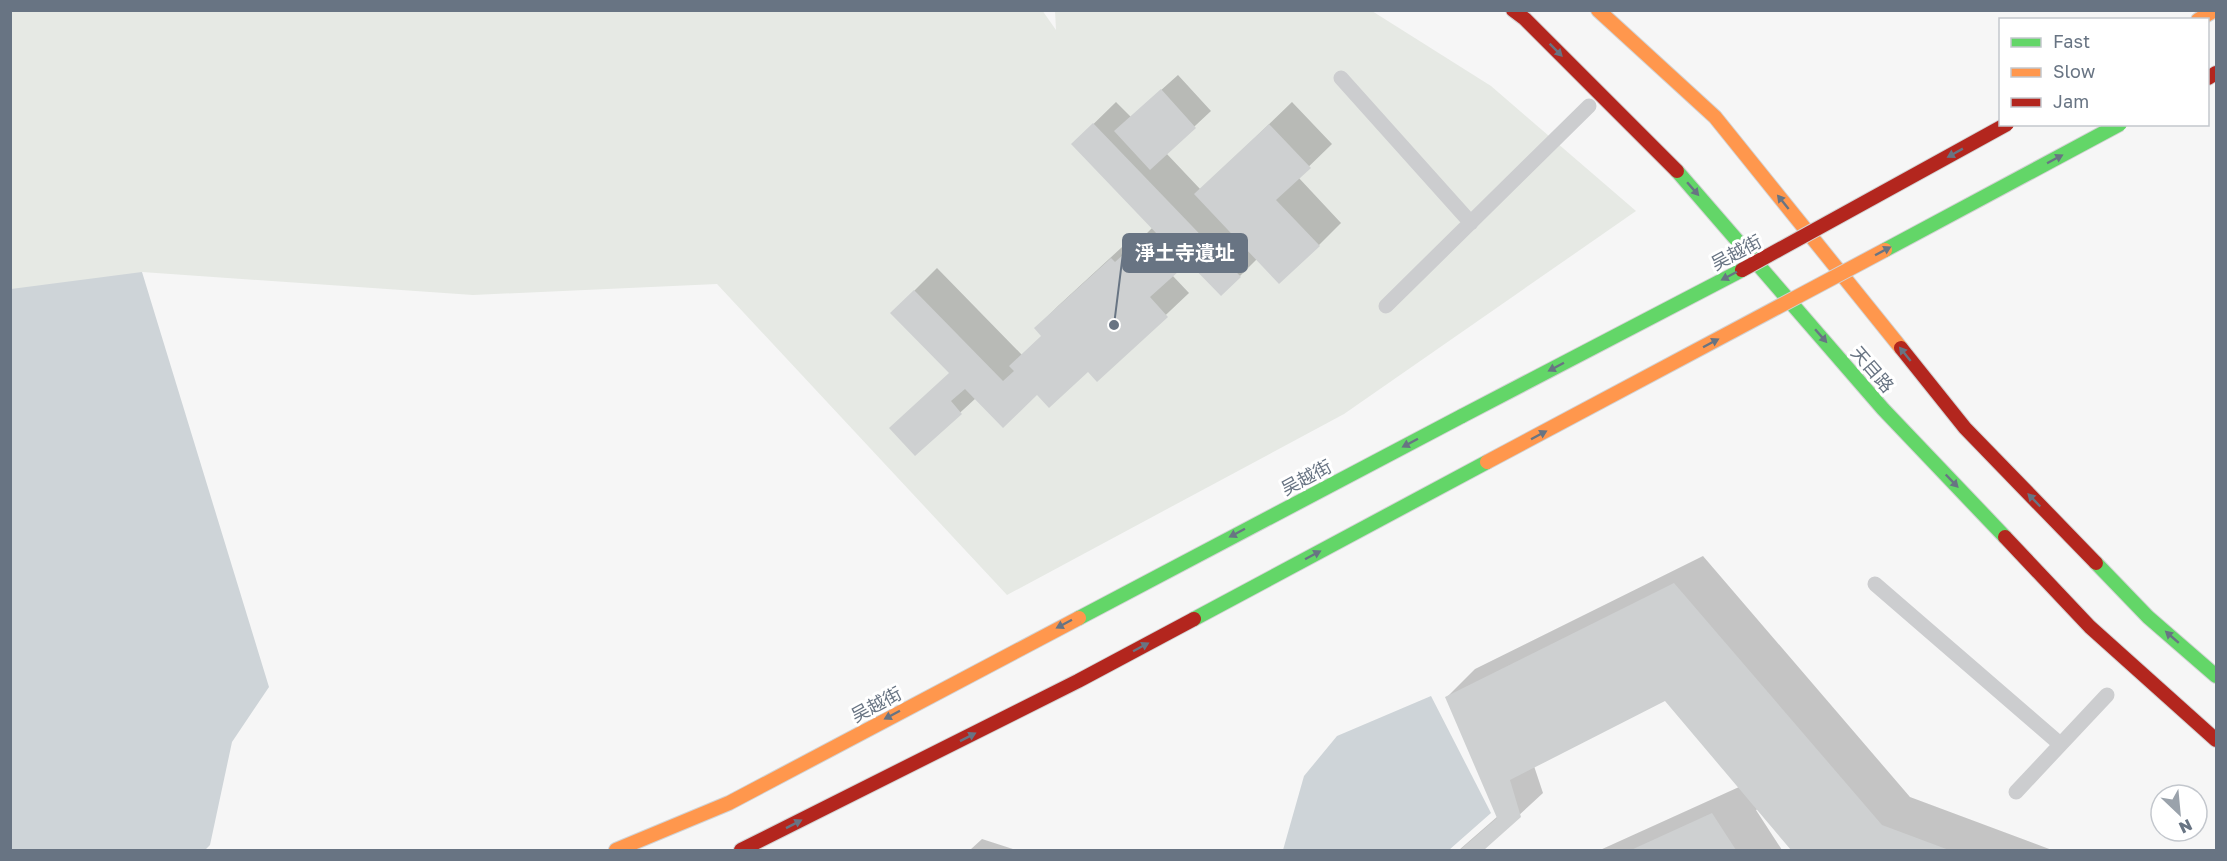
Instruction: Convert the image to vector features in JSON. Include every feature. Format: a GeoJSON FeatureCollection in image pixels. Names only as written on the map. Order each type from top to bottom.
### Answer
{"type":"FeatureCollection","features":[{"type":"Feature","properties":{"kind":"main road","name":"天目路"},"geometry":{"type":"LineString","coordinates":[[1513,10],[1526,19],[1672,165],[1883,409],[2090,627],[2217,740]]}},
{"type":"Feature","properties":{"kind":"main road","name":"天目路"},"geometry":{"type":"LineString","coordinates":[[1598,10],[1715,117],[1965,428],[2148,617],[2217,675]]}},
{"type":"Feature","properties":{"kind":"main road"},"geometry":{"type":"LineString","coordinates":[[2202,18],[2215,10]]}},
{"type":"Feature","properties":{"kind":"main road","name":"吴越街"},"geometry":{"type":"LineString","coordinates":[[616,850],[729,803],[1059,627],[1738,272],[2003,126]]}},
{"type":"Feature","properties":{"kind":"main road"},"geometry":{"type":"LineString","coordinates":[[741,850],[1078,681],[2116,126]]}},
{"type":"Feature","properties":{"kind":"lane"},"geometry":{"type":"LineString","coordinates":[[1341,78],[1471,223]]}},
{"type":"Feature","properties":{"kind":"lane"},"geometry":{"type":"LineString","coordinates":[[1386,306],[1588,106]]}},
{"type":"Feature","properties":{"kind":"lane"},"geometry":{"type":"LineString","coordinates":[[1875,584],[2060,744]]}},
{"type":"Feature","properties":{"kind":"lane"},"geometry":{"type":"LineString","coordinates":[[2016,792],[2107,695]]}},
{"type":"Feature","properties":{"kind":"shaded area"},"geometry":{"type":"Polygon","coordinates":[[[1042,10],[1056,30],[1055,11],[1372,11],[1491,86],[1636,211],[1344,414],[1007,595],[717,284],[473,295],[142,272],[11,504],[11,11],[1042,10]]]}},
{"type":"Feature","properties":{"kind":"shaded area"},"geometry":{"type":"Polygon","coordinates":[[[142,272],[269,687],[232,742],[210,845],[205,850],[11,850],[11,289],[142,272]]]}},
{"type":"Feature","properties":{"kind":"shaded area"},"geometry":{"type":"Polygon","coordinates":[[[1431,696],[1491,813],[1449,850],[1283,850],[1304,776],[1337,736],[1431,696]]]}},
{"type":"Feature","properties":{"kind":"building"},"geometry":{"type":"Polygon","coordinates":[[[1161,89],[1196,128],[1150,170],[1114,131],[1161,89]]]}},
{"type":"Feature","properties":{"kind":"building"},"geometry":{"type":"Polygon","coordinates":[[[1093,123],[1241,277],[1221,296],[1184,258],[1175,267],[1179,271],[1150,297],[1168,317],[1097,382],[1088,372],[1049,408],[1037,395],[1003,428],[965,389],[951,401],[962,414],[915,456],[889,428],[949,373],[890,313],[914,290],[1003,381],[1014,371],[1009,366],[1041,336],[1034,328],[1111,258],[1115,262],[1145,235],[1150,240],[1157,234],[1071,144],[1093,123]]]}},
{"type":"Feature","properties":{"kind":"building"},"geometry":{"type":"Polygon","coordinates":[[[1269,124],[1311,168],[1276,200],[1320,246],[1279,284],[1194,194],[1269,124]]]}},
{"type":"Feature","properties":{"kind":"building"},"geometry":{"type":"Polygon","coordinates":[[[1674,583],[1882,825],[1949,850],[1791,850],[1665,701],[1510,780],[1521,817],[1484,850],[1460,850],[1497,818],[1445,697],[1674,583]]]}},
{"type":"Feature","properties":{"kind":"building"},"geometry":{"type":"Polygon","coordinates":[[[1712,813],[1736,850],[1631,850],[1712,813]]]}},
{"type":"Feature","properties":{"kind":"traffic: fast"},"geometry":{"type":"LineString","coordinates":[[1885,250],[2116,126]]}},
{"type":"Feature","properties":{"kind":"traffic: fast"},"geometry":{"type":"LineString","coordinates":[[1677,171],[1883,409],[2005,537]]}},
{"type":"Feature","properties":{"kind":"traffic: fast"},"geometry":{"type":"LineString","coordinates":[[1462,416],[1742,270]]}},
{"type":"Feature","properties":{"kind":"traffic: fast"},"geometry":{"type":"LineString","coordinates":[[1079,618],[1462,416]]}},
{"type":"Feature","properties":{"kind":"traffic: fast"},"geometry":{"type":"LineString","coordinates":[[1194,619],[1487,462]]}},
{"type":"Feature","properties":{"kind":"traffic: fast"},"geometry":{"type":"LineString","coordinates":[[2096,563],[2148,617],[2216,676]]}},
{"type":"Feature","properties":{"kind":"traffic: slow"},"geometry":{"type":"LineString","coordinates":[[1598,10],[1715,117],[1901,348]]}},
{"type":"Feature","properties":{"kind":"traffic: slow"},"geometry":{"type":"LineString","coordinates":[[2201,18],[2215,10]]}},
{"type":"Feature","properties":{"kind":"traffic: slow"},"geometry":{"type":"LineString","coordinates":[[1487,462],[1885,250]]}},
{"type":"Feature","properties":{"kind":"traffic: slow"},"geometry":{"type":"LineString","coordinates":[[616,850],[729,803],[1079,618]]}},
{"type":"Feature","properties":{"kind":"traffic: jam"},"geometry":{"type":"LineString","coordinates":[[1513,10],[1525,19],[1677,171]]}},
{"type":"Feature","properties":{"kind":"traffic: jam"},"geometry":{"type":"LineString","coordinates":[[2209,77],[2216,73]]}},
{"type":"Feature","properties":{"kind":"traffic: jam"},"geometry":{"type":"LineString","coordinates":[[1742,270],[2003,126]]}},
{"type":"Feature","properties":{"kind":"traffic: jam"},"geometry":{"type":"LineString","coordinates":[[1901,348],[1965,428],[2096,563]]}},
{"type":"Feature","properties":{"kind":"traffic: jam"},"geometry":{"type":"LineString","coordinates":[[2005,537],[2090,627],[2216,740]]}},
{"type":"Feature","properties":{"kind":"traffic: jam"},"geometry":{"type":"LineString","coordinates":[[741,850],[1078,681],[1194,619]]}},
{"type":"Feature","properties":{"kind":"place","name":"淨土寺遺址"},"geometry":{"type":"Point","coordinates":[1114,325]}}]}
